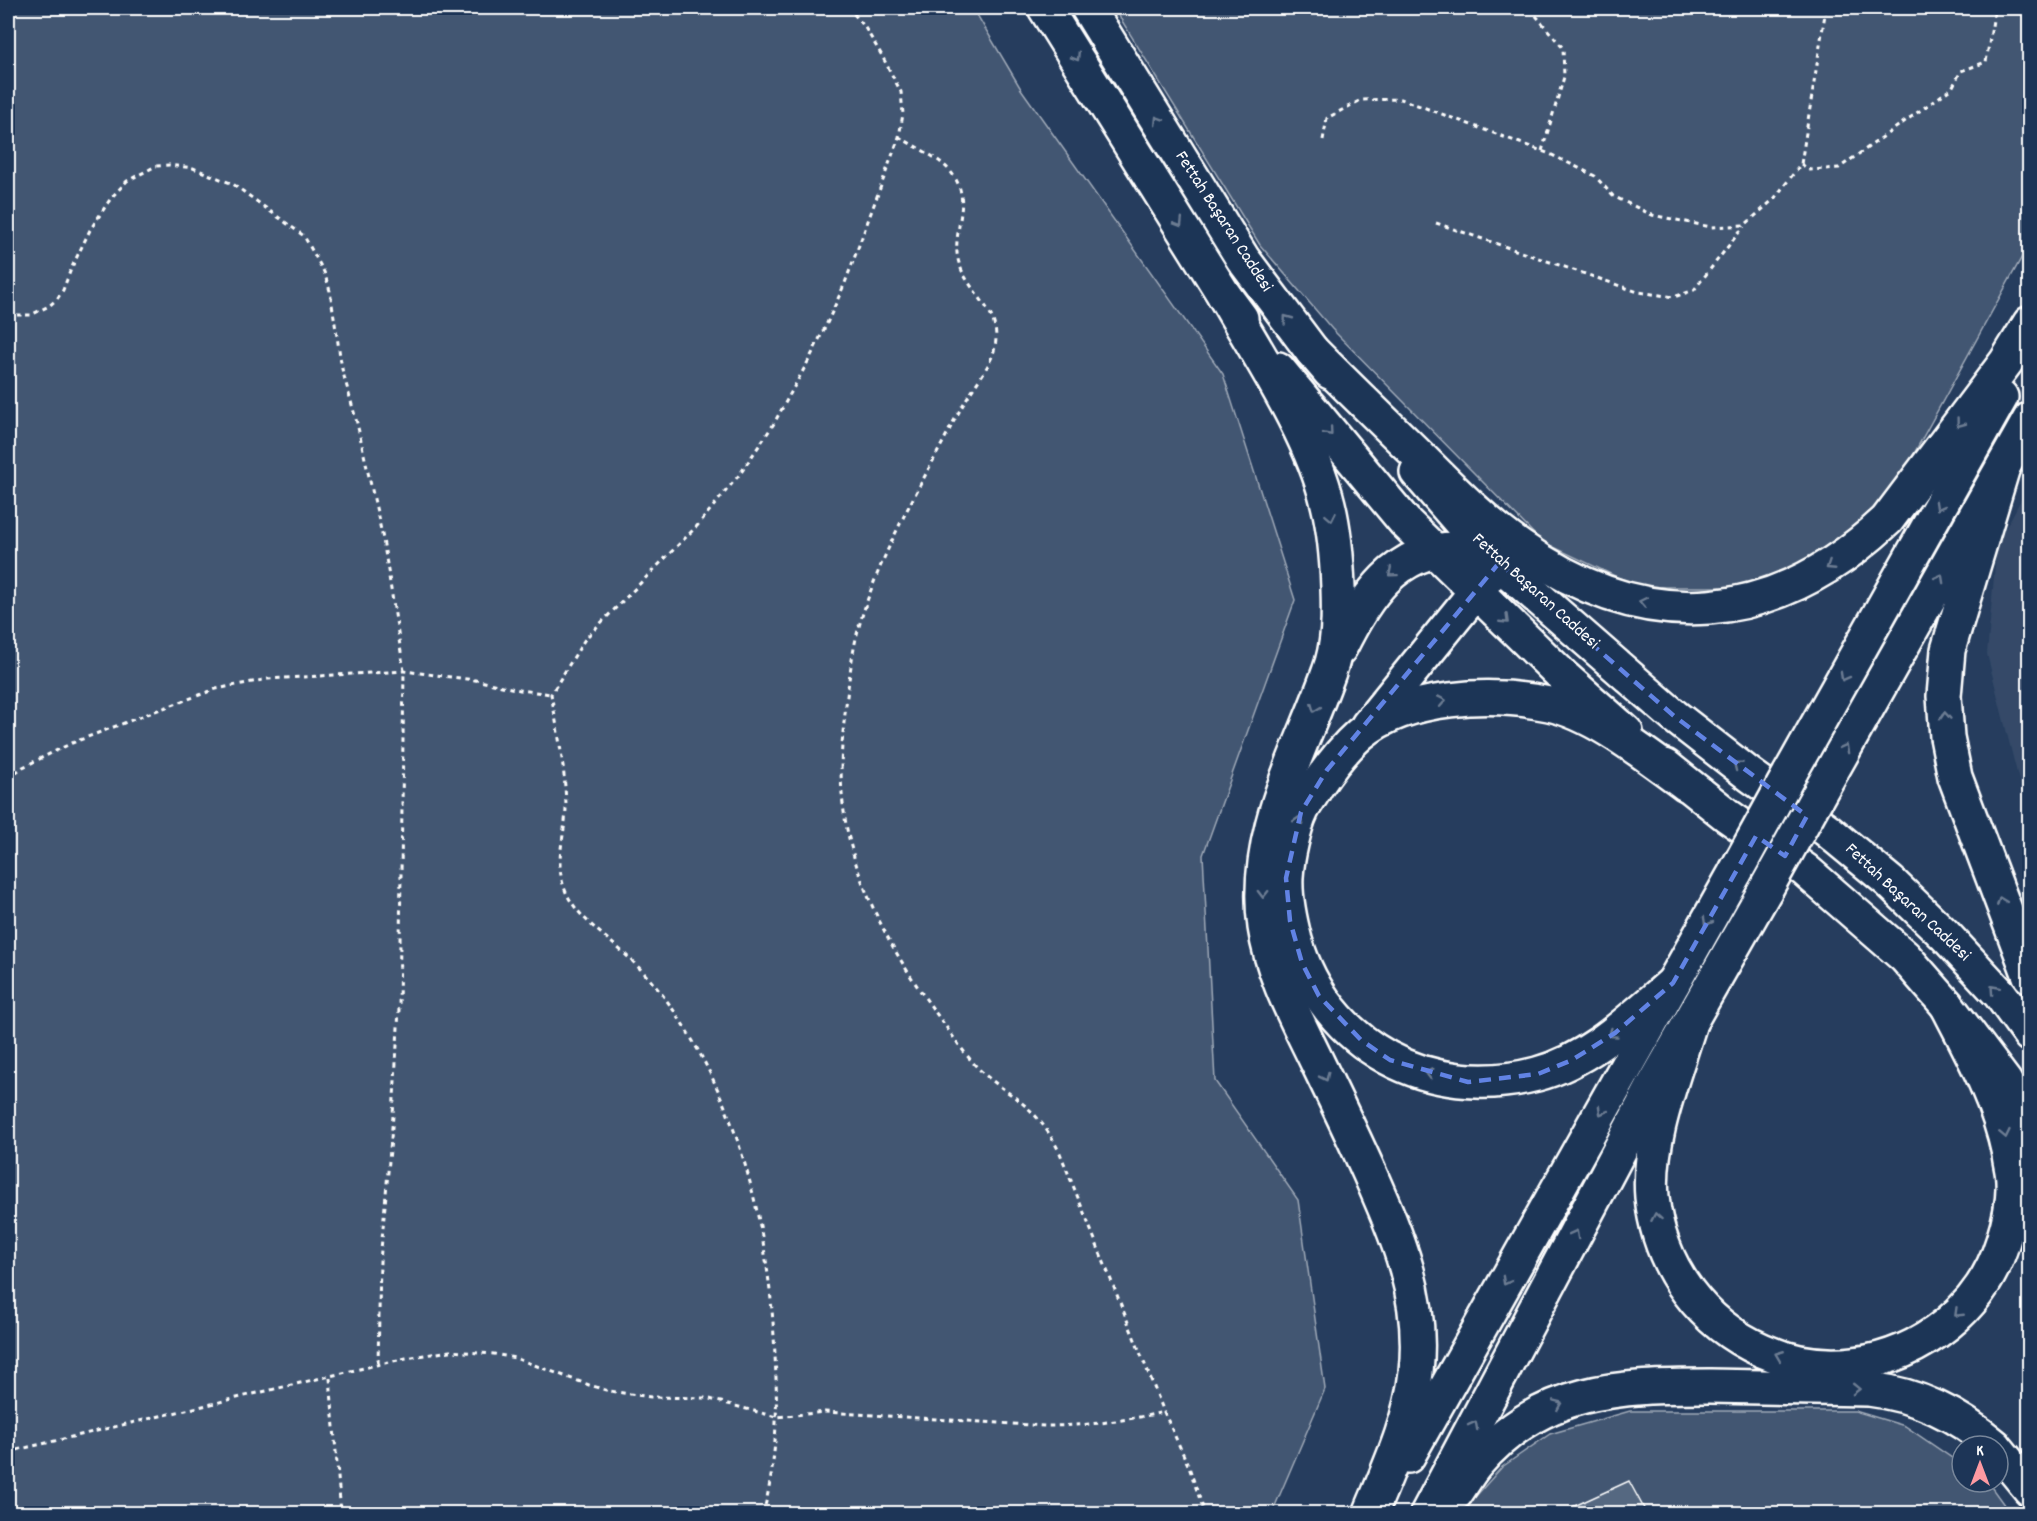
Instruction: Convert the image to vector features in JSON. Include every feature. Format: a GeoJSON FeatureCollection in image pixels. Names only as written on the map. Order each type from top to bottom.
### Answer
{"type":"FeatureCollection","features":[{"type":"Feature","properties":{"kind":"main road"},"geometry":{"type":"LineString","coordinates":[[1045,8],[1224,295],[1286,405],[1314,461],[1328,502],[1336,546],[1339,600],[1337,634],[1331,667]]}},
{"type":"Feature","properties":{"kind":"main road","name":"Fettah Başaran Caddesi"},"geometry":{"type":"LineString","coordinates":[[1088,8],[1243,259],[1312,351],[1493,558],[1674,716],[1750,775],[1827,830],[1890,882],[1945,935],[2000,994],[2030,1035]]}},
{"type":"Feature","properties":{"kind":"main road"},"geometry":{"type":"LineString","coordinates":[[1224,295],[1291,387],[1405,522],[1565,678],[1686,784]]}},
{"type":"Feature","properties":{"kind":"main road"},"geometry":{"type":"LineString","coordinates":[[1312,351],[1454,491],[1521,548],[1591,586],[1641,602],[1689,608],[1737,603],[1784,590],[1823,570],[1868,538],[1887,520],[2006,362],[2030,323]]}},
{"type":"Feature","properties":{"kind":"main road"},"geometry":{"type":"LineString","coordinates":[[1377,1514],[2030,345]]}},
{"type":"Feature","properties":{"kind":"main road"},"geometry":{"type":"LineString","coordinates":[[1427,1514],[1652,1089],[2030,419]]}},
{"type":"Feature","properties":{"kind":"main road"},"geometry":{"type":"LineString","coordinates":[[2003,466],[1948,650],[1944,696],[1947,737],[1955,777],[2030,976]]}},
{"type":"Feature","properties":{"kind":"main road"},"geometry":{"type":"LineString","coordinates":[[1370,1514],[1391,1465],[1411,1402],[1418,1342],[1416,1314],[1403,1252],[1336,1100],[1296,1018],[1273,962],[1261,896],[1266,848],[1274,815],[1284,783],[1331,667],[1360,610],[1375,588],[1399,566],[1417,557],[1458,549],[1493,558],[1475,592],[1361,734],[1328,770],[1302,812],[1286,878],[1290,921],[1302,963],[1319,996],[1341,1023],[1360,1040],[1390,1060],[1429,1074],[1468,1082],[1500,1081],[1538,1074],[1572,1060],[1615,1033],[1673,984]]}},
{"type":"Feature","properties":{"kind":"main road"},"geometry":{"type":"LineString","coordinates":[[1361,734],[1387,718],[1444,700],[1510,699],[1550,704],[1586,717],[1635,747],[1805,870],[1905,957],[1947,1005],[2005,1082],[2030,1127]]}},
{"type":"Feature","properties":{"kind":"main road"},"geometry":{"type":"LineString","coordinates":[[1689,1026],[1669,1090],[1652,1164],[1652,1197],[1659,1234],[1671,1267],[1713,1320],[1739,1339],[1791,1360],[1820,1365],[1845,1365],[1876,1360],[1903,1350],[1931,1336],[1957,1316],[1976,1296],[1990,1274],[2007,1228],[2012,1206],[2013,1180],[2003,1126],[1989,1088],[1947,1005]]}},
{"type":"Feature","properties":{"kind":"main road"},"geometry":{"type":"LineString","coordinates":[[1441,1514],[1476,1464],[1517,1427],[1538,1413],[1564,1401],[1596,1392],[1625,1388],[1869,1389],[1892,1392],[1923,1401],[1980,1434]]}},
{"type":"Feature","properties":{"kind":"main road"},"geometry":{"type":"LineString","coordinates":[[2010,1465],[2030,1489]]}},
{"type":"Feature","properties":{"kind":"path"},"geometry":{"type":"LineString","coordinates":[[763,1514],[772,1470],[776,1417],[776,1373],[771,1293],[759,1221],[742,1154],[717,1089],[673,1009],[645,974],[606,939],[570,901],[564,888],[559,863],[566,809],[563,758],[551,694],[585,639],[697,526],[740,474],[773,425],[828,321],[899,137],[903,114],[901,92],[875,44],[849,8]]}},
{"type":"Feature","properties":{"kind":"path"},"geometry":{"type":"LineString","coordinates":[[1532,8],[1532,11],[1563,48],[1564,78],[1542,151]]}},
{"type":"Feature","properties":{"kind":"path"},"geometry":{"type":"LineString","coordinates":[[1436,223],[1638,292],[1674,297],[1694,290],[1745,225],[1774,199],[1801,164],[1826,8]]}},
{"type":"Feature","properties":{"kind":"path"},"geometry":{"type":"LineString","coordinates":[[1801,164],[1810,170],[1839,168],[1952,88],[1961,71],[1986,62],[1995,8]]}},
{"type":"Feature","properties":{"kind":"path"},"geometry":{"type":"LineString","coordinates":[[1323,140],[1327,118],[1361,100],[1401,99],[1542,151],[1595,176],[1613,196],[1652,215],[1711,227],[1745,225]]}},
{"type":"Feature","properties":{"kind":"path"},"geometry":{"type":"LineString","coordinates":[[899,137],[942,163],[955,176],[962,208],[956,241],[959,263],[964,275],[987,307],[995,329],[996,342],[990,360],[963,405],[892,540],[865,609],[851,663],[841,751],[841,778],[847,830],[862,882],[873,907],[920,990],[977,1067],[1031,1111],[1052,1137],[1164,1413],[1189,1467],[1205,1514]]}},
{"type":"Feature","properties":{"kind":"path"},"geometry":{"type":"LineString","coordinates":[[8,315],[31,315],[49,306],[63,290],[90,230],[111,198],[127,181],[146,170],[169,165],[193,168],[233,184],[304,236],[315,253],[330,291],[342,369],[357,423],[383,540],[404,671],[399,1009],[380,1261],[378,1365]]}},
{"type":"Feature","properties":{"kind":"path"},"geometry":{"type":"LineString","coordinates":[[8,778],[23,767],[72,743],[216,689],[247,682],[290,677],[404,671],[475,680],[551,694]]}},
{"type":"Feature","properties":{"kind":"path"},"geometry":{"type":"LineString","coordinates":[[8,1452],[428,1354],[473,1352],[515,1358],[609,1390],[651,1397],[706,1398],[776,1417],[825,1412],[1072,1426],[1100,1424],[1164,1413]]}},
{"type":"Feature","properties":{"kind":"path"},"geometry":{"type":"LineString","coordinates":[[330,1377],[341,1514]]}},
{"type":"Feature","properties":{"kind":"highlighted area"},"geometry":{"type":"Polygon","coordinates":[[[1499,563],[1674,716],[1807,816],[1785,856],[1756,836],[1673,983],[1615,1033],[1572,1060],[1538,1074],[1468,1082],[1390,1060],[1361,1040],[1319,996],[1302,963],[1290,921],[1286,878],[1301,812],[1327,770],[1499,563]]]}},
{"type":"Feature","properties":{"kind":"shaded area"},"geometry":{"type":"Polygon","coordinates":[[[8,8],[973,8],[1021,89],[1223,374],[1295,600],[1203,855],[1215,1081],[1298,1200],[1325,1389],[1272,1513],[8,1513],[8,8]]]}},
{"type":"Feature","properties":{"kind":"shaded area"},"geometry":{"type":"Polygon","coordinates":[[[1114,8],[2029,8],[2029,244],[1906,468],[1855,531],[1758,587],[1638,587],[1541,541],[1332,329],[1260,245],[1114,8]]]}},
{"type":"Feature","properties":{"kind":"shaded area"},"geometry":{"type":"Polygon","coordinates":[[[2029,485],[2029,821],[1987,654],[1997,544],[2029,485]]]}},
{"type":"Feature","properties":{"kind":"shaded area"},"geometry":{"type":"Polygon","coordinates":[[[1630,1411],[1855,1411],[1905,1426],[1950,1457],[1950,1494],[1996,1494],[2010,1513],[1463,1514],[1468,1505],[1502,1467],[1550,1434],[1630,1411]]]}},
{"type":"Feature","properties":{"kind":"building"},"geometry":{"type":"Polygon","coordinates":[[[1629,1481],[1647,1514],[1557,1514],[1629,1481]]]}}]}
